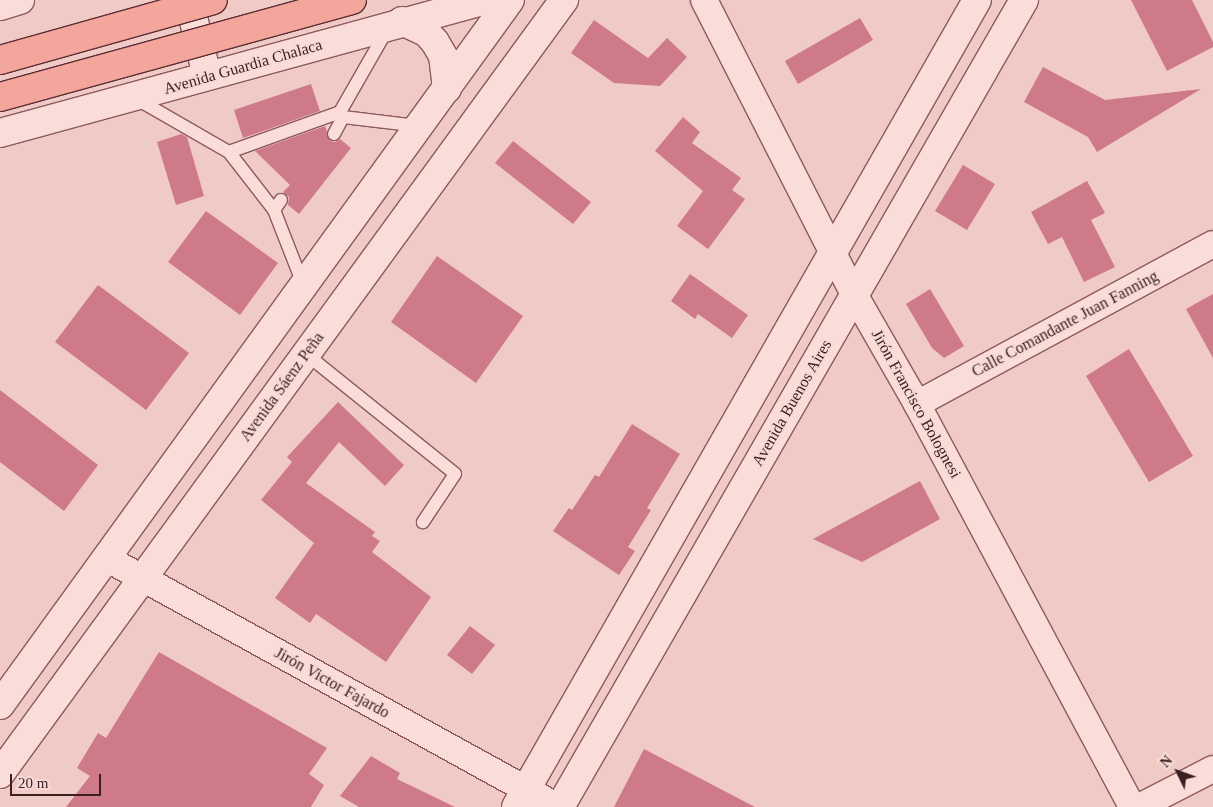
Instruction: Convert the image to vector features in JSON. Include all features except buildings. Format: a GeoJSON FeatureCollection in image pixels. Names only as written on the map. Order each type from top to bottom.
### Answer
{"type":"FeatureCollection","features":[{"type":"Feature","properties":{"kind":"main road"},"geometry":{"type":"LineString","coordinates":[[0,6],[20,0]]}},
{"type":"Feature","properties":{"kind":"main road"},"geometry":{"type":"LineString","coordinates":[[189,0],[207,76]]}},
{"type":"Feature","properties":{"kind":"main road"},"geometry":{"type":"LineString","coordinates":[[0,60],[213,0]]}},
{"type":"Feature","properties":{"kind":"main road"},"geometry":{"type":"LineString","coordinates":[[0,97],[352,0]]}},
{"type":"Feature","properties":{"kind":"main road","name":"Avenida Guardia Chalaca"},"geometry":{"type":"LineString","coordinates":[[0,134],[486,0]]}},
{"type":"Feature","properties":{"kind":"main road"},"geometry":{"type":"LineString","coordinates":[[0,705],[510,0]]}},
{"type":"Feature","properties":{"kind":"main road","name":"Avenida Sáenz Peña"},"geometry":{"type":"LineString","coordinates":[[0,774],[564,0]]}},
{"type":"Feature","properties":{"kind":"main road"},"geometry":{"type":"LineString","coordinates":[[521,798],[977,0]]}},
{"type":"Feature","properties":{"kind":"main road","name":"Avenida Buenos Aires"},"geometry":{"type":"LineString","coordinates":[[559,807],[1024,0]]}},
{"type":"Feature","properties":{"kind":"main road"},"geometry":{"type":"LineString","coordinates":[[395,24],[426,32],[435,42],[443,56],[447,89]]}},
{"type":"Feature","properties":{"kind":"street","name":"Jirón Francisco Bolognesi"},"geometry":{"type":"LineString","coordinates":[[704,0],[854,294],[917,404],[1132,807]]}},
{"type":"Feature","properties":{"kind":"street","name":"Calle Comandante Juan Fanning"},"geometry":{"type":"LineString","coordinates":[[917,404],[1213,244]]}},
{"type":"Feature","properties":{"kind":"street","name":"Jirón Victor Fajardo"},"geometry":{"type":"LineString","coordinates":[[106,558],[521,798],[559,807]]}},
{"type":"Feature","properties":{"kind":"street"},"geometry":{"type":"LineString","coordinates":[[1139,807],[1213,769]]}},
{"type":"Feature","properties":{"kind":"lane"},"geometry":{"type":"LineString","coordinates":[[334,134],[342,115],[395,24]]}},
{"type":"Feature","properties":{"kind":"lane"},"geometry":{"type":"LineString","coordinates":[[133,97],[229,152],[278,205],[304,286]]}},
{"type":"Feature","properties":{"kind":"lane"},"geometry":{"type":"LineString","coordinates":[[229,152],[342,115],[419,126]]}},
{"type":"Feature","properties":{"kind":"lane"},"geometry":{"type":"LineString","coordinates":[[306,354],[456,474],[424,522]]}}]}
